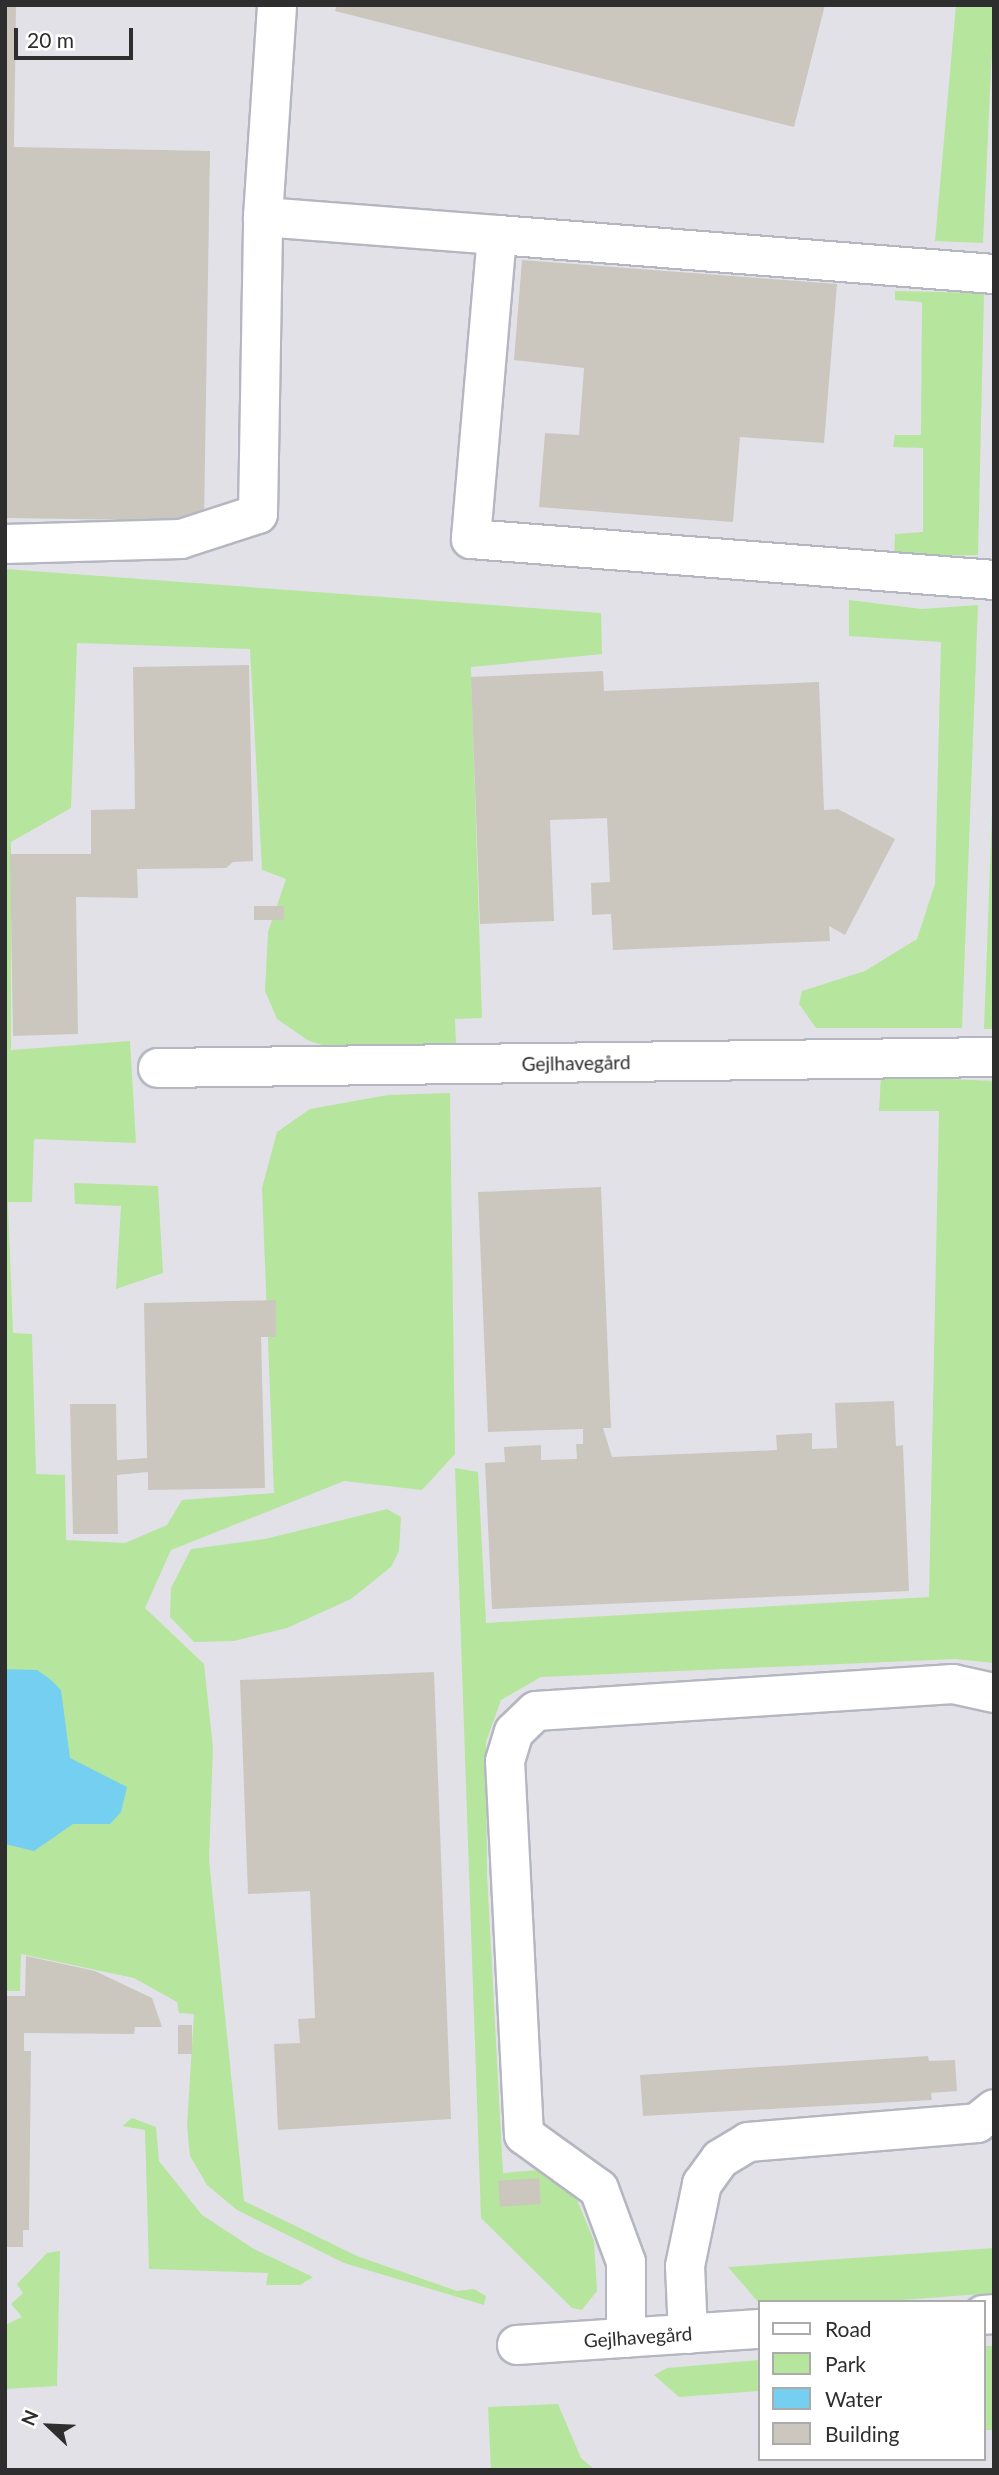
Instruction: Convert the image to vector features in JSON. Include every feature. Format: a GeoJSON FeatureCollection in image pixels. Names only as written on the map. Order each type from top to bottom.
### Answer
{"type":"FeatureCollection","features":[{"type":"Feature","properties":{"kind":"street"},"geometry":{"type":"LineString","coordinates":[[5,544],[181,539],[258,514],[263,217],[276,5]]}},
{"type":"Feature","properties":{"kind":"street"},"geometry":{"type":"LineString","coordinates":[[263,217],[994,274]]}},
{"type":"Feature","properties":{"kind":"street"},"geometry":{"type":"LineString","coordinates":[[497,235],[471,539],[994,580]]}},
{"type":"Feature","properties":{"kind":"street","name":"Gejlhavegård"},"geometry":{"type":"LineString","coordinates":[[158,1068],[994,1057]]}},
{"type":"Feature","properties":{"kind":"street"},"geometry":{"type":"LineString","coordinates":[[626,2338],[626,2262],[599,2189],[524,2135],[505,1761],[514,1732],[536,1711],[953,1684],[994,1693]]}},
{"type":"Feature","properties":{"kind":"street"},"geometry":{"type":"LineString","coordinates":[[688,2334],[685,2266],[702,2184],[720,2159],[748,2142],[977,2123],[994,2109]]}},
{"type":"Feature","properties":{"kind":"street","name":"Gejlhavegård"},"geometry":{"type":"LineString","coordinates":[[517,2345],[758,2329]]}},
{"type":"Feature","properties":{"kind":"shaded area"},"geometry":{"type":"Polygon","coordinates":[[[5,5],[994,5],[994,2470],[5,2470],[5,5]]]}},
{"type":"Feature","properties":{"kind":"green space"},"geometry":{"type":"Polygon","coordinates":[[[956,5],[994,5],[983,243],[935,241],[956,5]]]}},
{"type":"Feature","properties":{"kind":"green space"},"geometry":{"type":"Polygon","coordinates":[[[895,291],[984,293],[978,555],[894,557],[895,534],[923,532],[923,448],[893,447],[895,435],[921,435],[922,302],[895,300],[895,291]]]}},
{"type":"Feature","properties":{"kind":"green space"},"geometry":{"type":"Polygon","coordinates":[[[5,569],[601,613],[602,654],[471,667],[482,1018],[455,1019],[456,1044],[336,1049],[309,1041],[277,1019],[265,991],[268,932],[286,879],[262,870],[250,649],[77,643],[71,808],[11,842],[11,1050],[130,1041],[136,1143],[34,1139],[32,1202],[8,1202],[13,1333],[32,1334],[36,1474],[65,1475],[66,1540],[125,1543],[167,1525],[182,1500],[274,1493],[262,1188],[277,1132],[310,1109],[388,1095],[450,1093],[455,1454],[422,1490],[344,1481],[171,1550],[145,1608],[204,1664],[213,1747],[209,1860],[244,2201],[357,2256],[457,2291],[474,2289],[486,2296],[484,2305],[344,2263],[237,2210],[207,2185],[190,2156],[187,2126],[194,2014],[179,2013],[177,2002],[134,1978],[21,1954],[20,1991],[5,1991],[5,569]]]}},
{"type":"Feature","properties":{"kind":"green space"},"geometry":{"type":"Polygon","coordinates":[[[849,600],[922,609],[978,605],[962,1028],[816,1028],[799,1004],[802,991],[865,971],[917,939],[935,884],[941,642],[849,636],[849,600]]]}},
{"type":"Feature","properties":{"kind":"green space"},"geometry":{"type":"Polygon","coordinates":[[[994,758],[994,1029],[984,1029],[994,758]]]}},
{"type":"Feature","properties":{"kind":"green space"},"geometry":{"type":"Polygon","coordinates":[[[881,1076],[994,1081],[994,1663],[955,1659],[541,1677],[501,1700],[486,1742],[487,1874],[503,2173],[538,2170],[577,2200],[594,2241],[597,2291],[582,2310],[572,2308],[481,2218],[455,1468],[478,1472],[486,1623],[929,1597],[939,1111],[879,1111],[881,1076]]]}},
{"type":"Feature","properties":{"kind":"green space"},"geometry":{"type":"Polygon","coordinates":[[[74,1183],[158,1186],[163,1273],[116,1289],[121,1206],[75,1204],[74,1183]]]}},
{"type":"Feature","properties":{"kind":"green space"},"geometry":{"type":"Polygon","coordinates":[[[387,1509],[401,1517],[399,1551],[391,1567],[351,1599],[287,1628],[234,1641],[194,1642],[170,1617],[171,1588],[191,1549],[265,1539],[387,1509]]]}},
{"type":"Feature","properties":{"kind":"green space"},"geometry":{"type":"Polygon","coordinates":[[[132,2118],[156,2127],[159,2161],[202,2215],[254,2249],[313,2277],[300,2285],[266,2285],[268,2273],[149,2269],[145,2130],[122,2126],[132,2118]]]}},
{"type":"Feature","properties":{"kind":"green space"},"geometry":{"type":"Polygon","coordinates":[[[994,2248],[994,2293],[901,2300],[758,2302],[728,2267],[994,2248]]]}},
{"type":"Feature","properties":{"kind":"green space"},"geometry":{"type":"Polygon","coordinates":[[[60,2251],[57,2386],[5,2389],[5,2325],[22,2317],[11,2304],[23,2293],[17,2284],[47,2253],[60,2251]]]}},
{"type":"Feature","properties":{"kind":"green space"},"geometry":{"type":"Polygon","coordinates":[[[985,2346],[994,2346],[994,2430],[985,2430],[985,2346]]]}},
{"type":"Feature","properties":{"kind":"green space"},"geometry":{"type":"Polygon","coordinates":[[[758,2360],[758,2391],[679,2397],[654,2375],[667,2368],[758,2360]]]}},
{"type":"Feature","properties":{"kind":"green space"},"geometry":{"type":"Polygon","coordinates":[[[558,2404],[581,2458],[595,2470],[491,2470],[488,2407],[558,2404]]]}},
{"type":"Feature","properties":{"kind":"water"},"geometry":{"type":"Polygon","coordinates":[[[5,1669],[37,1670],[50,1679],[61,1690],[70,1758],[127,1787],[121,1812],[110,1824],[73,1824],[34,1851],[5,1844],[5,1669]]]}},
{"type":"Feature","properties":{"kind":"building"},"geometry":{"type":"Polygon","coordinates":[[[5,5],[16,5],[14,147],[210,151],[204,521],[5,518],[5,5]]]}},
{"type":"Feature","properties":{"kind":"building"},"geometry":{"type":"Polygon","coordinates":[[[337,5],[825,5],[794,127],[335,11],[337,5]]]}},
{"type":"Feature","properties":{"kind":"building"},"geometry":{"type":"Polygon","coordinates":[[[522,260],[837,284],[824,443],[740,437],[733,522],[539,507],[545,433],[579,435],[584,368],[514,360],[522,260]]]}},
{"type":"Feature","properties":{"kind":"building"},"geometry":{"type":"Polygon","coordinates":[[[249,665],[253,861],[233,862],[226,868],[137,869],[138,898],[76,897],[78,1034],[13,1036],[10,854],[91,854],[91,810],[135,809],[133,667],[249,665]]]}},
{"type":"Feature","properties":{"kind":"building"},"geometry":{"type":"Polygon","coordinates":[[[603,671],[604,691],[819,682],[824,810],[838,809],[895,839],[845,935],[829,926],[830,941],[613,950],[611,914],[592,915],[591,883],[610,882],[607,818],[550,820],[554,921],[480,924],[471,677],[603,671]]]}},
{"type":"Feature","properties":{"kind":"building"},"geometry":{"type":"Polygon","coordinates":[[[254,906],[284,906],[284,920],[254,920],[254,906]]]}},
{"type":"Feature","properties":{"kind":"building"},"geometry":{"type":"Polygon","coordinates":[[[601,1187],[611,1428],[603,1428],[612,1457],[777,1450],[776,1435],[812,1433],[812,1449],[837,1448],[835,1403],[894,1401],[896,1446],[903,1445],[909,1591],[492,1609],[485,1463],[505,1462],[504,1447],[541,1445],[541,1460],[577,1459],[576,1444],[583,1444],[583,1429],[488,1432],[478,1192],[601,1187]]]}},
{"type":"Feature","properties":{"kind":"building"},"geometry":{"type":"Polygon","coordinates":[[[276,1300],[276,1337],[261,1337],[265,1488],[148,1490],[148,1472],[117,1475],[118,1534],[73,1534],[70,1404],[116,1404],[117,1460],[147,1458],[144,1303],[276,1300]]]}},
{"type":"Feature","properties":{"kind":"building"},"geometry":{"type":"Polygon","coordinates":[[[434,1672],[451,2119],[278,2130],[274,2044],[300,2043],[298,2019],[315,2018],[310,1891],[248,1894],[240,1680],[434,1672]]]}},
{"type":"Feature","properties":{"kind":"building"},"geometry":{"type":"Polygon","coordinates":[[[26,1956],[95,1971],[152,1998],[162,2027],[135,2027],[134,2034],[24,2033],[24,2051],[31,2051],[29,2230],[23,2230],[23,2247],[5,2247],[5,1996],[25,1996],[26,1956]]]}},
{"type":"Feature","properties":{"kind":"building"},"geometry":{"type":"Polygon","coordinates":[[[178,2025],[192,2025],[192,2054],[178,2054],[178,2025]]]}},
{"type":"Feature","properties":{"kind":"building"},"geometry":{"type":"Polygon","coordinates":[[[928,2056],[929,2061],[955,2060],[957,2091],[931,2093],[932,2100],[643,2116],[640,2075],[928,2056]]]}},
{"type":"Feature","properties":{"kind":"building"},"geometry":{"type":"Polygon","coordinates":[[[539,2178],[541,2204],[500,2207],[498,2181],[539,2178]]]}}]}
